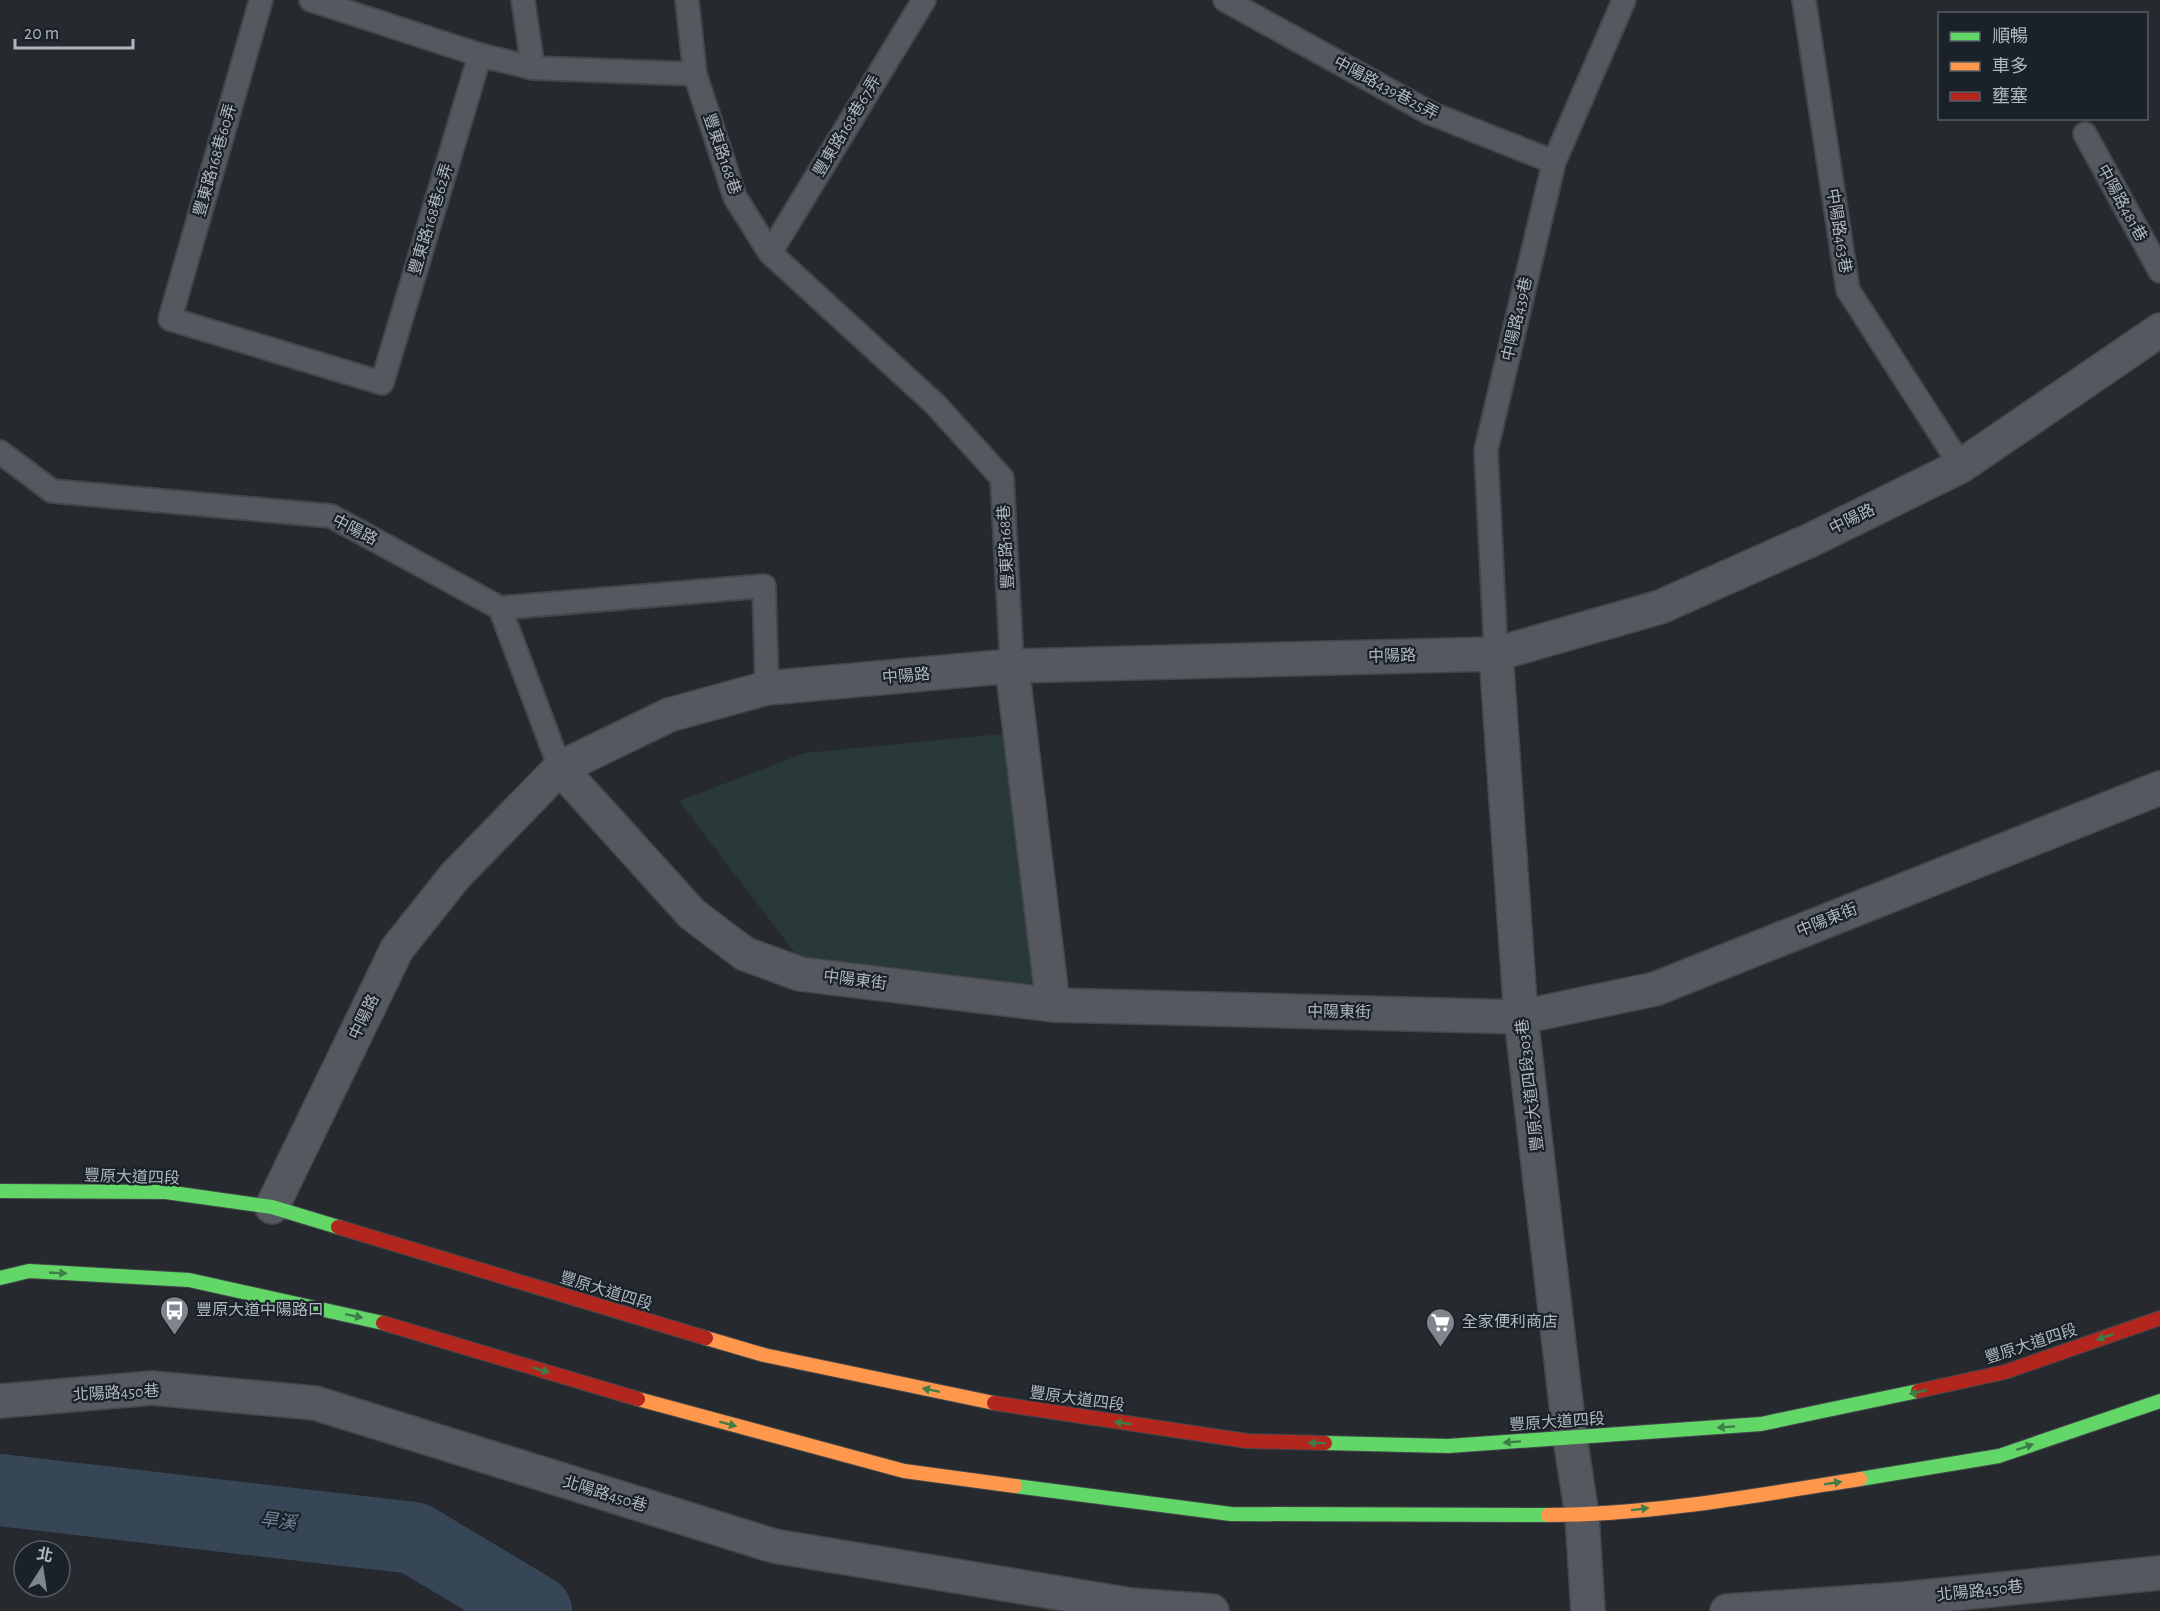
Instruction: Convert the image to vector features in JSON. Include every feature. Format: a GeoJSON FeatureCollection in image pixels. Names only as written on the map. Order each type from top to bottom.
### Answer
{"type":"FeatureCollection","features":[{"type":"Feature","properties":{"kind":"street","name":"中陽路"},"geometry":{"type":"LineString","coordinates":[[272,1207],[397,949],[455,876],[560,768],[669,715],[767,688],[1012,666],[1496,654],[1660,607],[1813,538],[1961,466],[2160,330]]}},
{"type":"Feature","properties":{"kind":"street","name":"豐原大道四段303巷"},"geometry":{"type":"LineString","coordinates":[[1496,654],[1521,1017],[1570,1438],[1582,1515],[1588,1611]]}},
{"type":"Feature","properties":{"kind":"street"},"geometry":{"type":"LineString","coordinates":[[1012,666],[1053,1005]]}},
{"type":"Feature","properties":{"kind":"street","name":"中陽東街"},"geometry":{"type":"LineString","coordinates":[[560,768],[692,914],[745,954],[800,974],[1053,1005],[1521,1017],[1655,989],[2160,788]]}},
{"type":"Feature","properties":{"kind":"street","name":"豐原大道四段"},"geometry":{"type":"LineString","coordinates":[[0,1191],[166,1192],[272,1207],[764,1355],[1013,1407],[1247,1442],[1448,1446],[1761,1424],[2005,1372],[2160,1318]]}},
{"type":"Feature","properties":{"kind":"street"},"geometry":{"type":"LineString","coordinates":[[0,1278],[29,1271],[189,1280],[374,1320],[663,1407],[904,1471],[1231,1514],[1582,1515],[1752,1496],[1999,1456],[2160,1401]]}},
{"type":"Feature","properties":{"kind":"street","name":"北陽路450巷"},"geometry":{"type":"LineString","coordinates":[[0,1401],[152,1388],[315,1403],[774,1546],[1131,1605],[1212,1611]]}},
{"type":"Feature","properties":{"kind":"street","name":"北陽路450巷"},"geometry":{"type":"LineString","coordinates":[[1727,1611],[1904,1599],[2160,1573]]}},
{"type":"Feature","properties":{"kind":"lane","name":"豐東路168巷60弄"},"geometry":{"type":"LineString","coordinates":[[261,0],[170,319],[382,383]]}},
{"type":"Feature","properties":{"kind":"lane"},"geometry":{"type":"LineString","coordinates":[[312,0],[480,55],[533,68],[695,74]]}},
{"type":"Feature","properties":{"kind":"lane"},"geometry":{"type":"LineString","coordinates":[[523,0],[533,68]]}},
{"type":"Feature","properties":{"kind":"lane","name":"豐東路168巷"},"geometry":{"type":"LineString","coordinates":[[687,0],[695,74],[735,197],[770,253],[935,404],[1002,478],[1012,666]]}},
{"type":"Feature","properties":{"kind":"lane","name":"豐東路168巷67弄"},"geometry":{"type":"LineString","coordinates":[[770,253],[924,0]]}},
{"type":"Feature","properties":{"kind":"lane","name":"中陽路439巷25弄"},"geometry":{"type":"LineString","coordinates":[[1226,0],[1430,113],[1554,162]]}},
{"type":"Feature","properties":{"kind":"lane","name":"中陽路439巷"},"geometry":{"type":"LineString","coordinates":[[1496,654],[1486,450],[1554,162],[1624,0]]}},
{"type":"Feature","properties":{"kind":"lane","name":"中陽路463巷"},"geometry":{"type":"LineString","coordinates":[[1804,0],[1848,290],[1961,466]]}},
{"type":"Feature","properties":{"kind":"lane","name":"豐東路168巷62弄"},"geometry":{"type":"LineString","coordinates":[[382,383],[480,55]]}},
{"type":"Feature","properties":{"kind":"lane","name":"中陽路481巷"},"geometry":{"type":"LineString","coordinates":[[2085,134],[2160,271]]}},
{"type":"Feature","properties":{"kind":"lane","name":"中陽路"},"geometry":{"type":"LineString","coordinates":[[0,452],[52,490],[331,516],[500,608]]}},
{"type":"Feature","properties":{"kind":"lane"},"geometry":{"type":"LineString","coordinates":[[560,768],[500,608],[764,586],[767,688]]}},
{"type":"Feature","properties":{"kind":"shaded area"},"geometry":{"type":"Polygon","coordinates":[[[1012,733],[1049,990],[798,957],[679,801],[805,753],[1012,733]]]}},
{"type":"Feature","properties":{"kind":"waterway","name":"旱溪"},"geometry":{"type":"LineString","coordinates":[[0,1490],[414,1538],[536,1611]]}},
{"type":"Feature","properties":{"kind":"traffic: fast"},"geometry":{"type":"LineString","coordinates":[[0,1191],[166,1192],[272,1207],[338,1227]]}},
{"type":"Feature","properties":{"kind":"traffic: fast"},"geometry":{"type":"LineString","coordinates":[[0,1278],[29,1271],[189,1280],[383,1323]]}},
{"type":"Feature","properties":{"kind":"traffic: fast"},"geometry":{"type":"LineString","coordinates":[[1325,1443],[1448,1446],[1761,1424],[1918,1391]]}},
{"type":"Feature","properties":{"kind":"traffic: fast"},"geometry":{"type":"LineString","coordinates":[[1860,1479],[1999,1456],[2160,1401]]}},
{"type":"Feature","properties":{"kind":"traffic: fast"},"geometry":{"type":"LineString","coordinates":[[1015,1486],[1231,1514],[1548,1515]]}},
{"type":"Feature","properties":{"kind":"traffic: slow"},"geometry":{"type":"LineString","coordinates":[[706,1338],[764,1355],[994,1403]]}},
{"type":"Feature","properties":{"kind":"traffic: slow"},"geometry":{"type":"LineString","coordinates":[[638,1399],[904,1471],[1015,1486]]}},
{"type":"Feature","properties":{"kind":"traffic: slow"},"geometry":{"type":"LineString","coordinates":[[1548,1515],[1665,1508],[1860,1479]]}},
{"type":"Feature","properties":{"kind":"traffic: jam"},"geometry":{"type":"LineString","coordinates":[[338,1227],[706,1338]]}},
{"type":"Feature","properties":{"kind":"traffic: jam"},"geometry":{"type":"LineString","coordinates":[[1918,1391],[2005,1372],[2160,1318]]}},
{"type":"Feature","properties":{"kind":"traffic: jam"},"geometry":{"type":"LineString","coordinates":[[383,1323],[638,1399]]}},
{"type":"Feature","properties":{"kind":"traffic: jam"},"geometry":{"type":"LineString","coordinates":[[994,1403],[1247,1441],[1325,1443]]}},
{"type":"Feature","properties":{"kind":"place","name":"豐原大道中陽路口"},"geometry":{"type":"Point","coordinates":[175,1336]}},
{"type":"Feature","properties":{"kind":"place","name":"全家便利商店"},"geometry":{"type":"Point","coordinates":[1441,1348]}}]}
